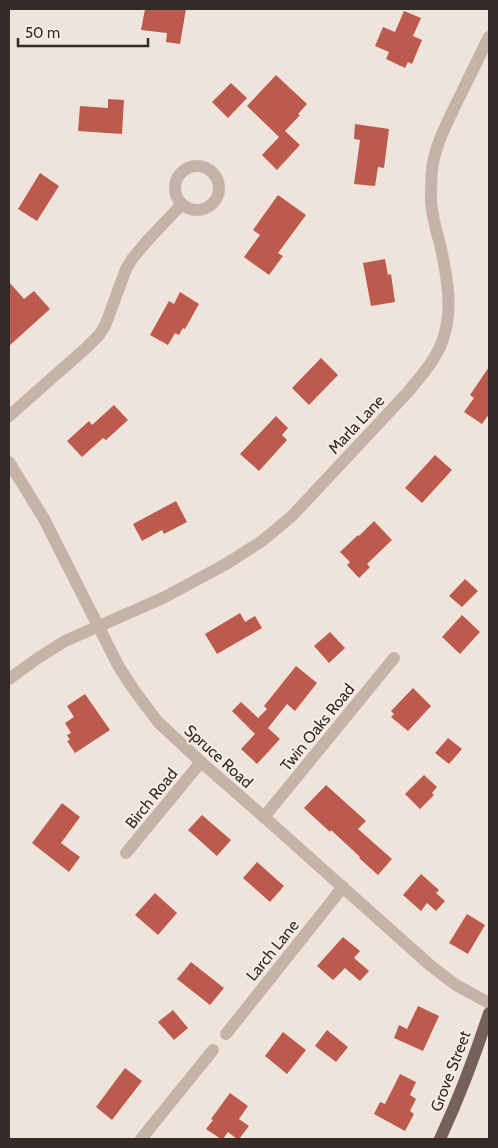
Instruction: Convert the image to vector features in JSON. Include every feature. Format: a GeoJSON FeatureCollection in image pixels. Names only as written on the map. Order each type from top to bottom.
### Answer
{"type":"FeatureCollection","features":[{"type":"Feature","properties":{"kind":"main road","name":"Grove Street"},"geometry":{"type":"LineString","coordinates":[[440,1139],[460,1095],[489,1013]]}},
{"type":"Feature","properties":{"kind":"street","name":"Marla Lane"},"geometry":{"type":"LineString","coordinates":[[9,679],[44,654],[65,642],[164,598],[248,551],[273,533],[292,516],[408,392],[429,364],[442,343],[448,312],[446,270],[435,225],[432,203],[432,168],[440,138],[489,37]]}},
{"type":"Feature","properties":{"kind":"street"},"geometry":{"type":"LineString","coordinates":[[9,416],[99,335],[105,326],[126,269],[132,259],[146,241],[182,204]]}},
{"type":"Feature","properties":{"kind":"street","name":"Spruce Road"},"geometry":{"type":"LineString","coordinates":[[9,462],[44,520],[126,679],[167,731],[442,974],[462,989],[489,1004]]}},
{"type":"Feature","properties":{"kind":"street","name":"Twin Oaks Road"},"geometry":{"type":"LineString","coordinates":[[264,817],[394,658]]}},
{"type":"Feature","properties":{"kind":"street","name":"Birch Road"},"geometry":{"type":"LineString","coordinates":[[126,854],[200,762]]}},
{"type":"Feature","properties":{"kind":"street","name":"Larch Lane"},"geometry":{"type":"LineString","coordinates":[[226,1034],[343,887]]}},
{"type":"Feature","properties":{"kind":"street"},"geometry":{"type":"LineString","coordinates":[[141,1139],[212,1050]]}},
{"type":"Feature","properties":{"kind":"building"},"geometry":{"type":"Polygon","coordinates":[[[145,9],[186,9],[180,44],[166,42],[167,33],[141,30],[145,9]]]}},
{"type":"Feature","properties":{"kind":"building"},"geometry":{"type":"Polygon","coordinates":[[[404,11],[421,18],[413,36],[422,40],[412,64],[408,62],[405,68],[386,59],[389,52],[375,46],[383,27],[395,32],[404,11]]]}},
{"type":"Feature","properties":{"kind":"building"},"geometry":{"type":"Polygon","coordinates":[[[276,75],[307,104],[298,114],[300,115],[285,131],[300,145],[277,170],[262,155],[279,137],[247,106],[276,75]]]}},
{"type":"Feature","properties":{"kind":"building"},"geometry":{"type":"Polygon","coordinates":[[[231,83],[247,98],[228,118],[212,102],[231,83]]]}},
{"type":"Feature","properties":{"kind":"building"},"geometry":{"type":"Polygon","coordinates":[[[108,99],[124,100],[122,134],[78,131],[80,106],[108,108],[108,99]]]}},
{"type":"Feature","properties":{"kind":"building"},"geometry":{"type":"Polygon","coordinates":[[[355,124],[389,129],[384,168],[378,167],[375,186],[354,184],[360,140],[354,139],[355,124]]]}},
{"type":"Feature","properties":{"kind":"building"},"geometry":{"type":"Polygon","coordinates":[[[40,173],[59,186],[37,221],[18,209],[40,173]]]}},
{"type":"Feature","properties":{"kind":"building"},"geometry":{"type":"Polygon","coordinates":[[[278,195],[306,215],[278,253],[283,256],[269,275],[244,257],[260,235],[253,230],[278,195]]]}},
{"type":"Feature","properties":{"kind":"building"},"geometry":{"type":"Polygon","coordinates":[[[385,259],[388,275],[391,274],[395,302],[371,306],[363,263],[385,259]]]}},
{"type":"Feature","properties":{"kind":"building"},"geometry":{"type":"Polygon","coordinates":[[[9,282],[24,299],[34,291],[50,309],[9,346],[9,282]]]}},
{"type":"Feature","properties":{"kind":"building"},"geometry":{"type":"Polygon","coordinates":[[[180,292],[199,304],[185,329],[183,328],[179,335],[175,333],[168,345],[150,335],[169,301],[174,304],[180,292]]]}},
{"type":"Feature","properties":{"kind":"building"},"geometry":{"type":"Polygon","coordinates":[[[321,358],[338,375],[309,405],[292,388],[321,358]]]}},
{"type":"Feature","properties":{"kind":"building"},"geometry":{"type":"Polygon","coordinates":[[[489,367],[489,414],[482,424],[464,412],[474,398],[470,395],[489,367]]]}},
{"type":"Feature","properties":{"kind":"building"},"geometry":{"type":"Polygon","coordinates":[[[114,405],[128,420],[106,440],[103,438],[82,457],[67,441],[89,421],[92,425],[114,405]]]}},
{"type":"Feature","properties":{"kind":"building"},"geometry":{"type":"Polygon","coordinates":[[[276,416],[288,428],[282,435],[287,440],[259,471],[240,454],[276,416]]]}},
{"type":"Feature","properties":{"kind":"building"},"geometry":{"type":"Polygon","coordinates":[[[435,455],[452,470],[422,503],[405,488],[435,455]]]}},
{"type":"Feature","properties":{"kind":"building"},"geometry":{"type":"Polygon","coordinates":[[[176,501],[187,522],[164,534],[162,530],[142,541],[133,524],[176,501]]]}},
{"type":"Feature","properties":{"kind":"building"},"geometry":{"type":"Polygon","coordinates":[[[374,521],[392,540],[367,564],[370,567],[359,578],[347,565],[350,562],[340,552],[374,521]]]}},
{"type":"Feature","properties":{"kind":"building"},"geometry":{"type":"Polygon","coordinates":[[[465,579],[478,591],[462,607],[449,596],[465,579]]]}},
{"type":"Feature","properties":{"kind":"building"},"geometry":{"type":"Polygon","coordinates":[[[240,613],[245,622],[255,616],[262,628],[217,654],[205,634],[240,613]]]}},
{"type":"Feature","properties":{"kind":"building"},"geometry":{"type":"Polygon","coordinates":[[[462,615],[480,632],[460,654],[442,637],[462,615]]]}},
{"type":"Feature","properties":{"kind":"building"},"geometry":{"type":"Polygon","coordinates":[[[330,632],[345,648],[329,663],[314,646],[330,632]]]}},
{"type":"Feature","properties":{"kind":"building"},"geometry":{"type":"Polygon","coordinates":[[[296,666],[317,683],[295,711],[287,704],[268,728],[280,739],[257,764],[241,749],[255,734],[232,711],[241,702],[258,718],[267,709],[264,706],[296,666]]]}},
{"type":"Feature","properties":{"kind":"building"},"geometry":{"type":"Polygon","coordinates":[[[413,688],[431,706],[408,731],[391,717],[394,714],[391,711],[413,688]]]}},
{"type":"Feature","properties":{"kind":"building"},"geometry":{"type":"Polygon","coordinates":[[[85,694],[110,730],[75,753],[67,741],[70,740],[67,735],[71,733],[65,723],[74,717],[67,706],[85,694]]]}},
{"type":"Feature","properties":{"kind":"building"},"geometry":{"type":"Polygon","coordinates":[[[448,738],[462,749],[449,764],[435,753],[448,738]]]}},
{"type":"Feature","properties":{"kind":"building"},"geometry":{"type":"Polygon","coordinates":[[[424,775],[437,787],[432,793],[434,795],[420,809],[405,794],[424,775]]]}},
{"type":"Feature","properties":{"kind":"building"},"geometry":{"type":"Polygon","coordinates":[[[326,785],[366,821],[358,829],[392,859],[378,875],[331,830],[330,832],[304,808],[326,785]]]}},
{"type":"Feature","properties":{"kind":"building"},"geometry":{"type":"Polygon","coordinates":[[[62,803],[80,817],[61,843],[80,857],[69,872],[32,843],[62,803]]]}},
{"type":"Feature","properties":{"kind":"building"},"geometry":{"type":"Polygon","coordinates":[[[202,815],[231,840],[217,856],[188,830],[202,815]]]}},
{"type":"Feature","properties":{"kind":"building"},"geometry":{"type":"Polygon","coordinates":[[[257,862],[284,886],[270,902],[243,878],[257,862]]]}},
{"type":"Feature","properties":{"kind":"building"},"geometry":{"type":"Polygon","coordinates":[[[421,874],[439,890],[436,893],[445,901],[436,911],[427,903],[421,911],[403,895],[421,874]]]}},
{"type":"Feature","properties":{"kind":"building"},"geometry":{"type":"Polygon","coordinates":[[[155,893],[177,913],[158,935],[135,915],[155,893]]]}},
{"type":"Feature","properties":{"kind":"building"},"geometry":{"type":"Polygon","coordinates":[[[467,914],[485,925],[468,954],[449,943],[467,914]]]}},
{"type":"Feature","properties":{"kind":"building"},"geometry":{"type":"Polygon","coordinates":[[[343,937],[360,951],[354,958],[369,971],[360,981],[345,968],[333,980],[317,966],[343,937]]]}},
{"type":"Feature","properties":{"kind":"building"},"geometry":{"type":"Polygon","coordinates":[[[191,962],[224,988],[210,1005],[177,979],[191,962]]]}},
{"type":"Feature","properties":{"kind":"building"},"geometry":{"type":"Polygon","coordinates":[[[418,1006],[439,1016],[423,1051],[394,1038],[399,1025],[407,1029],[418,1006]]]}},
{"type":"Feature","properties":{"kind":"building"},"geometry":{"type":"Polygon","coordinates":[[[173,1010],[188,1028],[174,1040],[158,1022],[173,1010]]]}},
{"type":"Feature","properties":{"kind":"building"},"geometry":{"type":"Polygon","coordinates":[[[327,1030],[348,1047],[336,1062],[315,1046],[327,1030]]]}},
{"type":"Feature","properties":{"kind":"building"},"geometry":{"type":"Polygon","coordinates":[[[283,1032],[306,1050],[287,1074],[265,1056],[283,1032]]]}},
{"type":"Feature","properties":{"kind":"building"},"geometry":{"type":"Polygon","coordinates":[[[125,1068],[142,1081],[112,1120],[96,1107],[125,1068]]]}},
{"type":"Feature","properties":{"kind":"building"},"geometry":{"type":"Polygon","coordinates":[[[400,1074],[416,1082],[410,1095],[416,1099],[410,1111],[414,1114],[405,1131],[374,1114],[380,1102],[385,1104],[400,1074]]]}},
{"type":"Feature","properties":{"kind":"building"},"geometry":{"type":"Polygon","coordinates":[[[230,1093],[248,1106],[239,1119],[249,1126],[239,1139],[228,1132],[221,1139],[206,1129],[230,1093]]]}}]}
